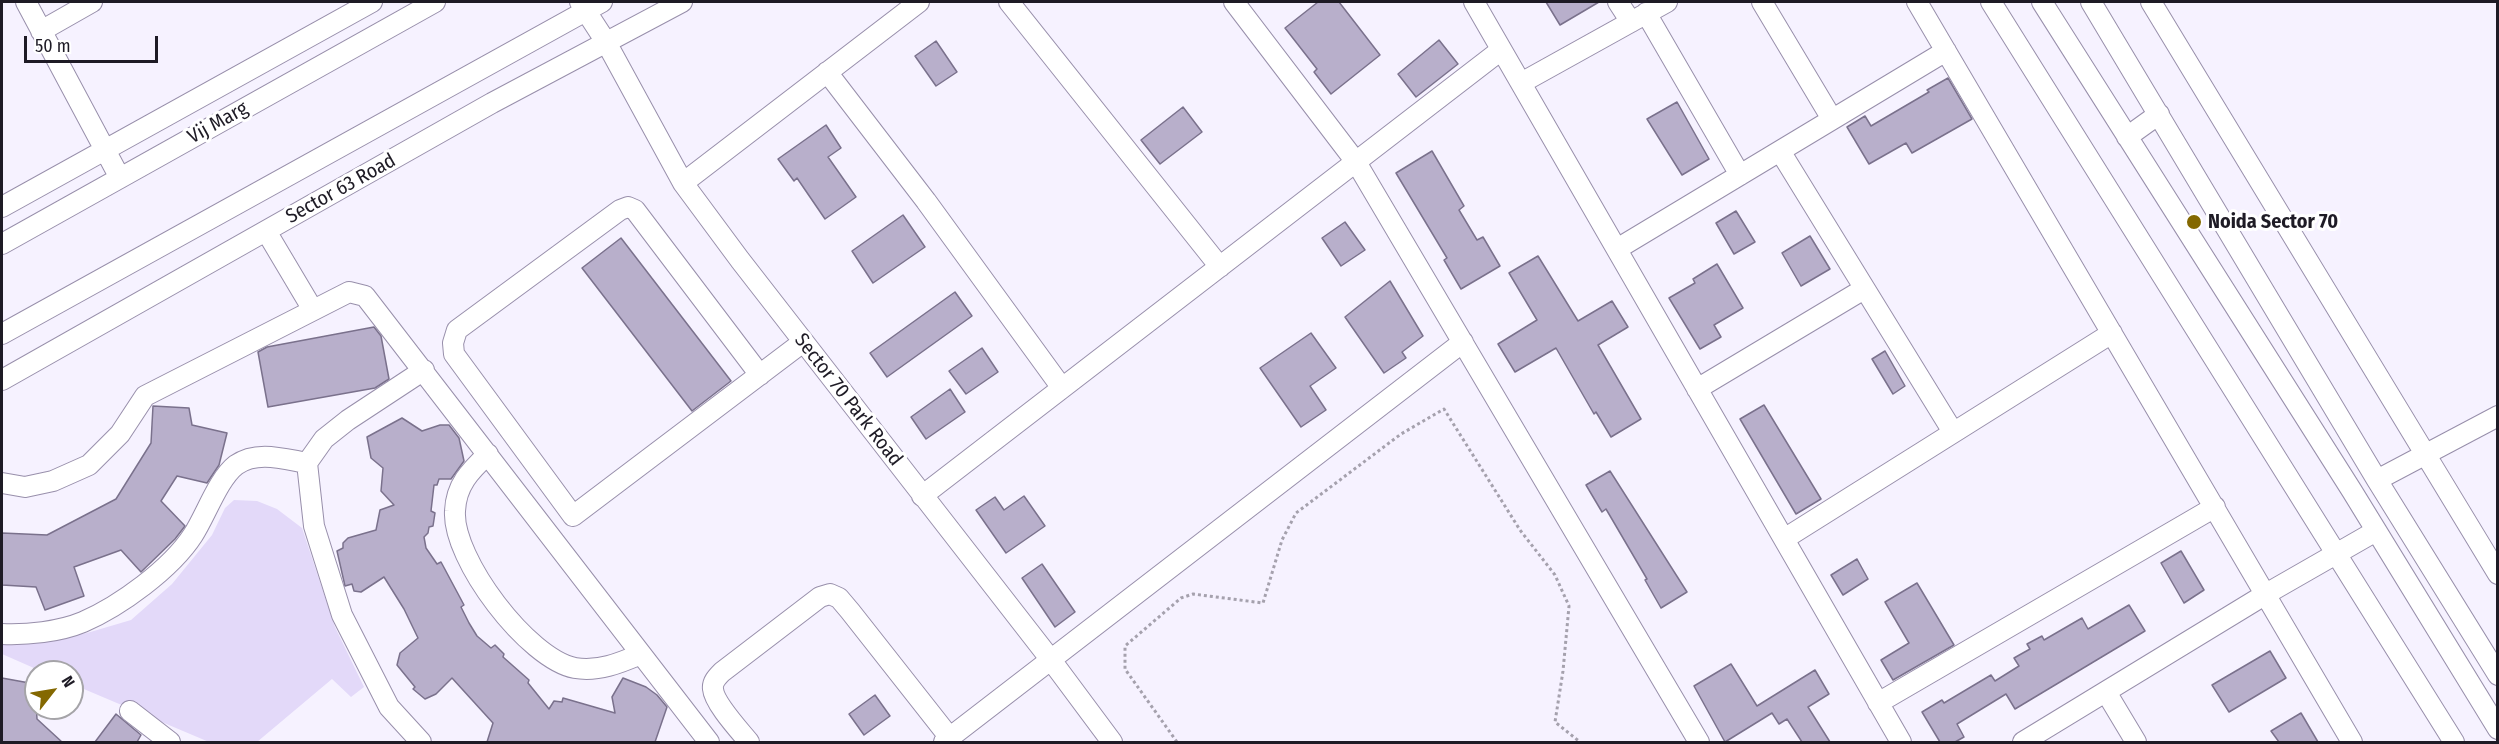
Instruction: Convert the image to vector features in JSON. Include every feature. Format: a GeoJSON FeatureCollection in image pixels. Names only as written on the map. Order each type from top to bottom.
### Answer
{"type":"FeatureCollection","features":[{"type":"Feature","properties":{"kind":"street"},"geometry":{"type":"LineString","coordinates":[[26,2],[120,178]]}},
{"type":"Feature","properties":{"kind":"street"},"geometry":{"type":"LineString","coordinates":[[41,31],[92,2]]}},
{"type":"Feature","properties":{"kind":"street"},"geometry":{"type":"LineString","coordinates":[[2,207],[372,2]]}},
{"type":"Feature","properties":{"kind":"street","name":"Vij Marg"},"geometry":{"type":"LineString","coordinates":[[2,244],[435,2]]}},
{"type":"Feature","properties":{"kind":"street","name":"Sector 63 Road"},"geometry":{"type":"LineString","coordinates":[[2,380],[492,103],[682,2]]}},
{"type":"Feature","properties":{"kind":"street"},"geometry":{"type":"LineString","coordinates":[[683,183],[919,2]]}},
{"type":"Feature","properties":{"kind":"street"},"geometry":{"type":"LineString","coordinates":[[1009,2],[1220,267]]}},
{"type":"Feature","properties":{"kind":"street"},"geometry":{"type":"LineString","coordinates":[[1234,2],[1356,162],[1699,742]]}},
{"type":"Feature","properties":{"kind":"street"},"geometry":{"type":"LineString","coordinates":[[1474,2],[1901,742]]}},
{"type":"Feature","properties":{"kind":"street"},"geometry":{"type":"LineString","coordinates":[[1618,2],[1638,18],[1740,175]]}},
{"type":"Feature","properties":{"kind":"street"},"geometry":{"type":"LineString","coordinates":[[1521,83],[1667,2]]}},
{"type":"Feature","properties":{"kind":"street"},"geometry":{"type":"LineString","coordinates":[[1762,2],[1832,119]]}},
{"type":"Feature","properties":{"kind":"street"},"geometry":{"type":"LineString","coordinates":[[1917,2],[2352,742]]}},
{"type":"Feature","properties":{"kind":"street"},"geometry":{"type":"LineString","coordinates":[[1991,2],[2454,742]]}},
{"type":"Feature","properties":{"kind":"street"},"geometry":{"type":"LineString","coordinates":[[2042,2],[2376,531],[2498,729]]}},
{"type":"Feature","properties":{"kind":"street"},"geometry":{"type":"LineString","coordinates":[[2091,2],[2377,480],[2498,675]]}},
{"type":"Feature","properties":{"kind":"street"},"geometry":{"type":"LineString","coordinates":[[2151,2],[2498,574]]}},
{"type":"Feature","properties":{"kind":"street","name":"Sector 63 Road"},"geometry":{"type":"LineString","coordinates":[[2,334],[589,4]]}},
{"type":"Feature","properties":{"kind":"street","name":"Sector 70 Park Road"},"geometry":{"type":"LineString","coordinates":[[589,4],[606,42],[683,183],[1112,742]]}},
{"type":"Feature","properties":{"kind":"street"},"geometry":{"type":"LineString","coordinates":[[922,496],[1502,50]]}},
{"type":"Feature","properties":{"kind":"street"},"geometry":{"type":"LineString","coordinates":[[1617,249],[1946,51]]}},
{"type":"Feature","properties":{"kind":"street"},"geometry":{"type":"LineString","coordinates":[[827,72],[926,201],[1062,388]]}},
{"type":"Feature","properties":{"kind":"street"},"geometry":{"type":"LineString","coordinates":[[2127,137],[2159,114]]}},
{"type":"Feature","properties":{"kind":"street"},"geometry":{"type":"LineString","coordinates":[[1780,151],[1953,432]]}},
{"type":"Feature","properties":{"kind":"street"},"geometry":{"type":"LineString","coordinates":[[760,375],[635,210],[628,207],[620,210],[457,330],[453,343],[454,354],[573,516],[760,375],[803,342]]}},
{"type":"Feature","properties":{"kind":"street"},"geometry":{"type":"LineString","coordinates":[[266,231],[313,310]]}},
{"type":"Feature","properties":{"kind":"street"},"geometry":{"type":"LineString","coordinates":[[1697,389],[1863,288]]}},
{"type":"Feature","properties":{"kind":"street"},"geometry":{"type":"LineString","coordinates":[[2,483],[25,487],[53,481],[89,465],[120,434],[145,396],[349,292],[364,296],[424,370],[709,742]]}},
{"type":"Feature","properties":{"kind":"street"},"geometry":{"type":"LineString","coordinates":[[1784,539],[2112,333]]}},
{"type":"Feature","properties":{"kind":"street"},"geometry":{"type":"LineString","coordinates":[[749,742],[720,704],[712,690],[714,682],[722,672],[820,597],[830,594],[839,598],[850,611],[947,740],[1463,342]]}},
{"type":"Feature","properties":{"kind":"street"},"geometry":{"type":"LineString","coordinates":[[420,742],[388,707],[342,615],[314,526],[307,463],[324,439],[348,420],[424,370]]}},
{"type":"Feature","properties":{"kind":"street"},"geometry":{"type":"LineString","coordinates":[[2377,480],[2498,416]]}},
{"type":"Feature","properties":{"kind":"street"},"geometry":{"type":"LineString","coordinates":[[488,454],[469,472],[458,491],[454,513],[467,560],[488,594],[510,621],[536,644],[553,658],[574,668],[595,669],[641,654]]}},
{"type":"Feature","properties":{"kind":"street"},"geometry":{"type":"LineString","coordinates":[[2,634],[48,630],[81,623],[138,589],[163,569],[192,537],[225,477],[242,462],[261,456],[307,463]]}},
{"type":"Feature","properties":{"kind":"street"},"geometry":{"type":"LineString","coordinates":[[1878,703],[2215,507]]}},
{"type":"Feature","properties":{"kind":"street"},"geometry":{"type":"LineString","coordinates":[[2023,742],[2336,552],[2376,531]]}},
{"type":"Feature","properties":{"kind":"street"},"geometry":{"type":"LineString","coordinates":[[2106,692],[2136,742]]}},
{"type":"Feature","properties":{"kind":"street"},"geometry":{"type":"LineString","coordinates":[[130,711],[170,742]]}},
{"type":"Feature","properties":{"kind":"path"},"geometry":{"type":"LineString","coordinates":[[1177,742],[1125,669],[1125,646],[1181,598],[1194,594],[1263,603],[1282,540],[1296,513],[1401,434],[1444,409],[1520,530],[1555,575],[1569,606],[1563,671],[1555,722],[1580,742]]}},
{"type":"Feature","properties":{"kind":"shaded area"},"geometry":{"type":"Polygon","coordinates":[[[234,500],[257,501],[277,509],[302,528],[335,627],[364,687],[351,697],[332,679],[257,742],[209,742],[84,689],[84,660],[24,660],[24,664],[2,654],[2,640],[32,642],[87,633],[131,620],[172,584],[212,535],[225,508],[234,500]]]}},
{"type":"Feature","properties":{"kind":"building"},"geometry":{"type":"Polygon","coordinates":[[[1318,2],[1339,2],[1380,55],[1331,94],[1314,72],[1317,69],[1285,28],[1318,2]]]}},
{"type":"Feature","properties":{"kind":"building"},"geometry":{"type":"Polygon","coordinates":[[[1546,2],[1599,2],[1560,25],[1546,2]]]}},
{"type":"Feature","properties":{"kind":"building"},"geometry":{"type":"Polygon","coordinates":[[[1439,40],[1458,64],[1416,97],[1398,74],[1439,40]]]}},
{"type":"Feature","properties":{"kind":"building"},"geometry":{"type":"Polygon","coordinates":[[[936,41],[957,72],[936,86],[915,56],[936,41]]]}},
{"type":"Feature","properties":{"kind":"building"},"geometry":{"type":"Polygon","coordinates":[[[1948,78],[1972,119],[1912,153],[1906,143],[1869,164],[1847,127],[1865,116],[1871,126],[1929,92],[1927,90],[1948,78]]]}},
{"type":"Feature","properties":{"kind":"building"},"geometry":{"type":"Polygon","coordinates":[[[1677,102],[1709,159],[1682,175],[1647,119],[1677,102]]]}},
{"type":"Feature","properties":{"kind":"building"},"geometry":{"type":"Polygon","coordinates":[[[1183,107],[1202,132],[1160,164],[1141,140],[1183,107]]]}},
{"type":"Feature","properties":{"kind":"building"},"geometry":{"type":"Polygon","coordinates":[[[826,125],[841,148],[828,157],[856,197],[825,219],[797,178],[794,181],[778,159],[826,125]]]}},
{"type":"Feature","properties":{"kind":"building"},"geometry":{"type":"Polygon","coordinates":[[[1432,151],[1464,206],[1459,210],[1477,240],[1483,237],[1500,266],[1461,289],[1444,260],[1447,258],[1396,173],[1432,151]]]}},
{"type":"Feature","properties":{"kind":"building"},"geometry":{"type":"Polygon","coordinates":[[[1736,211],[1755,242],[1734,254],[1716,223],[1736,211]]]}},
{"type":"Feature","properties":{"kind":"building"},"geometry":{"type":"Polygon","coordinates":[[[903,215],[925,247],[873,283],[852,251],[903,215]]]}},
{"type":"Feature","properties":{"kind":"building"},"geometry":{"type":"Polygon","coordinates":[[[1345,222],[1365,250],[1341,266],[1322,238],[1345,222]]]}},
{"type":"Feature","properties":{"kind":"building"},"geometry":{"type":"Polygon","coordinates":[[[1810,236],[1830,269],[1801,286],[1782,253],[1810,236]]]}},
{"type":"Feature","properties":{"kind":"building"},"geometry":{"type":"Polygon","coordinates":[[[621,238],[731,381],[692,411],[582,268],[621,238]]]}},
{"type":"Feature","properties":{"kind":"building"},"geometry":{"type":"Polygon","coordinates":[[[1538,256],[1578,321],[1612,301],[1628,327],[1598,345],[1641,419],[1611,437],[1596,412],[1594,414],[1556,348],[1515,372],[1498,344],[1537,320],[1509,273],[1538,256]]]}},
{"type":"Feature","properties":{"kind":"building"},"geometry":{"type":"Polygon","coordinates":[[[1717,264],[1743,308],[1714,325],[1721,337],[1700,349],[1669,298],[1695,283],[1693,279],[1717,264]]]}},
{"type":"Feature","properties":{"kind":"building"},"geometry":{"type":"Polygon","coordinates":[[[1390,281],[1423,336],[1402,352],[1406,358],[1384,373],[1345,317],[1390,281]]]}},
{"type":"Feature","properties":{"kind":"building"},"geometry":{"type":"Polygon","coordinates":[[[955,292],[972,316],[887,377],[870,353],[955,292]]]}},
{"type":"Feature","properties":{"kind":"building"},"geometry":{"type":"Polygon","coordinates":[[[374,327],[381,336],[389,379],[375,388],[268,407],[258,352],[267,347],[374,327]]]}},
{"type":"Feature","properties":{"kind":"building"},"geometry":{"type":"Polygon","coordinates":[[[1311,333],[1336,368],[1310,386],[1326,410],[1301,427],[1260,368],[1311,333]]]}},
{"type":"Feature","properties":{"kind":"building"},"geometry":{"type":"Polygon","coordinates":[[[982,348],[998,372],[966,394],[949,371],[982,348]]]}},
{"type":"Feature","properties":{"kind":"building"},"geometry":{"type":"Polygon","coordinates":[[[1885,351],[1905,386],[1893,394],[1872,359],[1885,351]]]}},
{"type":"Feature","properties":{"kind":"building"},"geometry":{"type":"Polygon","coordinates":[[[950,389],[965,412],[926,439],[911,417],[950,389]]]}},
{"type":"Feature","properties":{"kind":"building"},"geometry":{"type":"Polygon","coordinates":[[[1764,405],[1821,499],[1796,514],[1740,419],[1764,405]]]}},
{"type":"Feature","properties":{"kind":"building"},"geometry":{"type":"Polygon","coordinates":[[[153,406],[189,408],[192,425],[227,433],[219,465],[207,483],[177,476],[161,501],[185,526],[175,539],[141,572],[121,550],[74,567],[84,596],[45,610],[36,587],[2,585],[2,533],[47,535],[116,499],[151,443],[153,406]]]}},
{"type":"Feature","properties":{"kind":"building"},"geometry":{"type":"Polygon","coordinates":[[[402,418],[422,431],[440,425],[449,425],[459,438],[464,461],[451,479],[439,479],[437,485],[434,485],[431,511],[435,513],[433,526],[429,527],[424,537],[426,548],[437,564],[441,562],[464,605],[461,607],[477,636],[491,648],[495,645],[504,654],[503,657],[529,680],[528,683],[549,709],[554,701],[562,702],[563,698],[615,713],[612,697],[623,678],[646,687],[667,707],[655,742],[487,742],[493,723],[452,678],[436,694],[425,699],[413,689],[415,687],[397,665],[400,653],[418,638],[404,609],[384,577],[361,592],[354,591],[352,584],[345,586],[337,551],[343,548],[343,543],[348,538],[376,530],[380,510],[394,505],[381,491],[383,468],[371,458],[367,437],[402,418]]]}},
{"type":"Feature","properties":{"kind":"building"},"geometry":{"type":"Polygon","coordinates":[[[1610,471],[1687,592],[1661,608],[1645,580],[1647,579],[1606,509],[1602,512],[1586,485],[1610,471]]]}},
{"type":"Feature","properties":{"kind":"building"},"geometry":{"type":"Polygon","coordinates":[[[1024,496],[1045,526],[1006,553],[976,510],[995,497],[1004,510],[1024,496]]]}},
{"type":"Feature","properties":{"kind":"building"},"geometry":{"type":"Polygon","coordinates":[[[2181,551],[2204,590],[2184,603],[2161,563],[2181,551]]]}},
{"type":"Feature","properties":{"kind":"building"},"geometry":{"type":"Polygon","coordinates":[[[1857,559],[1868,579],[1843,595],[1831,575],[1857,559]]]}},
{"type":"Feature","properties":{"kind":"building"},"geometry":{"type":"Polygon","coordinates":[[[1042,564],[1075,612],[1055,627],[1022,578],[1042,564]]]}},
{"type":"Feature","properties":{"kind":"building"},"geometry":{"type":"Polygon","coordinates":[[[1917,583],[1954,645],[1893,680],[1881,660],[1909,643],[1885,602],[1917,583]]]}},
{"type":"Feature","properties":{"kind":"building"},"geometry":{"type":"Polygon","coordinates":[[[2129,605],[2145,631],[2015,709],[2006,694],[1957,724],[1964,737],[1955,742],[1940,742],[1922,712],[1942,700],[1944,703],[1991,675],[1995,681],[2019,666],[2014,658],[2030,649],[2027,644],[2042,636],[2044,640],[2082,618],[2088,629],[2129,605]]]}},
{"type":"Feature","properties":{"kind":"building"},"geometry":{"type":"Polygon","coordinates":[[[2270,651],[2286,678],[2229,712],[2212,685],[2270,651]]]}},
{"type":"Feature","properties":{"kind":"building"},"geometry":{"type":"Polygon","coordinates":[[[1731,664],[1757,706],[1815,670],[1829,694],[1808,707],[1830,742],[1802,742],[1787,719],[1779,724],[1772,713],[1725,742],[1694,686],[1731,664]]]}},
{"type":"Feature","properties":{"kind":"building"},"geometry":{"type":"Polygon","coordinates":[[[2,678],[24,682],[24,720],[38,720],[62,742],[2,742],[2,678]]]}},
{"type":"Feature","properties":{"kind":"building"},"geometry":{"type":"Polygon","coordinates":[[[875,695],[890,716],[864,735],[849,714],[875,695]]]}},
{"type":"Feature","properties":{"kind":"building"},"geometry":{"type":"Polygon","coordinates":[[[2301,713],[2318,742],[2279,742],[2271,731],[2301,713]]]}},
{"type":"Feature","properties":{"kind":"building"},"geometry":{"type":"Polygon","coordinates":[[[116,714],[141,735],[137,742],[95,742],[116,714]]]}},
{"type":"Feature","properties":{"kind":"place","name":"Noida Sector 70"},"geometry":{"type":"Point","coordinates":[2194,222]}}]}
